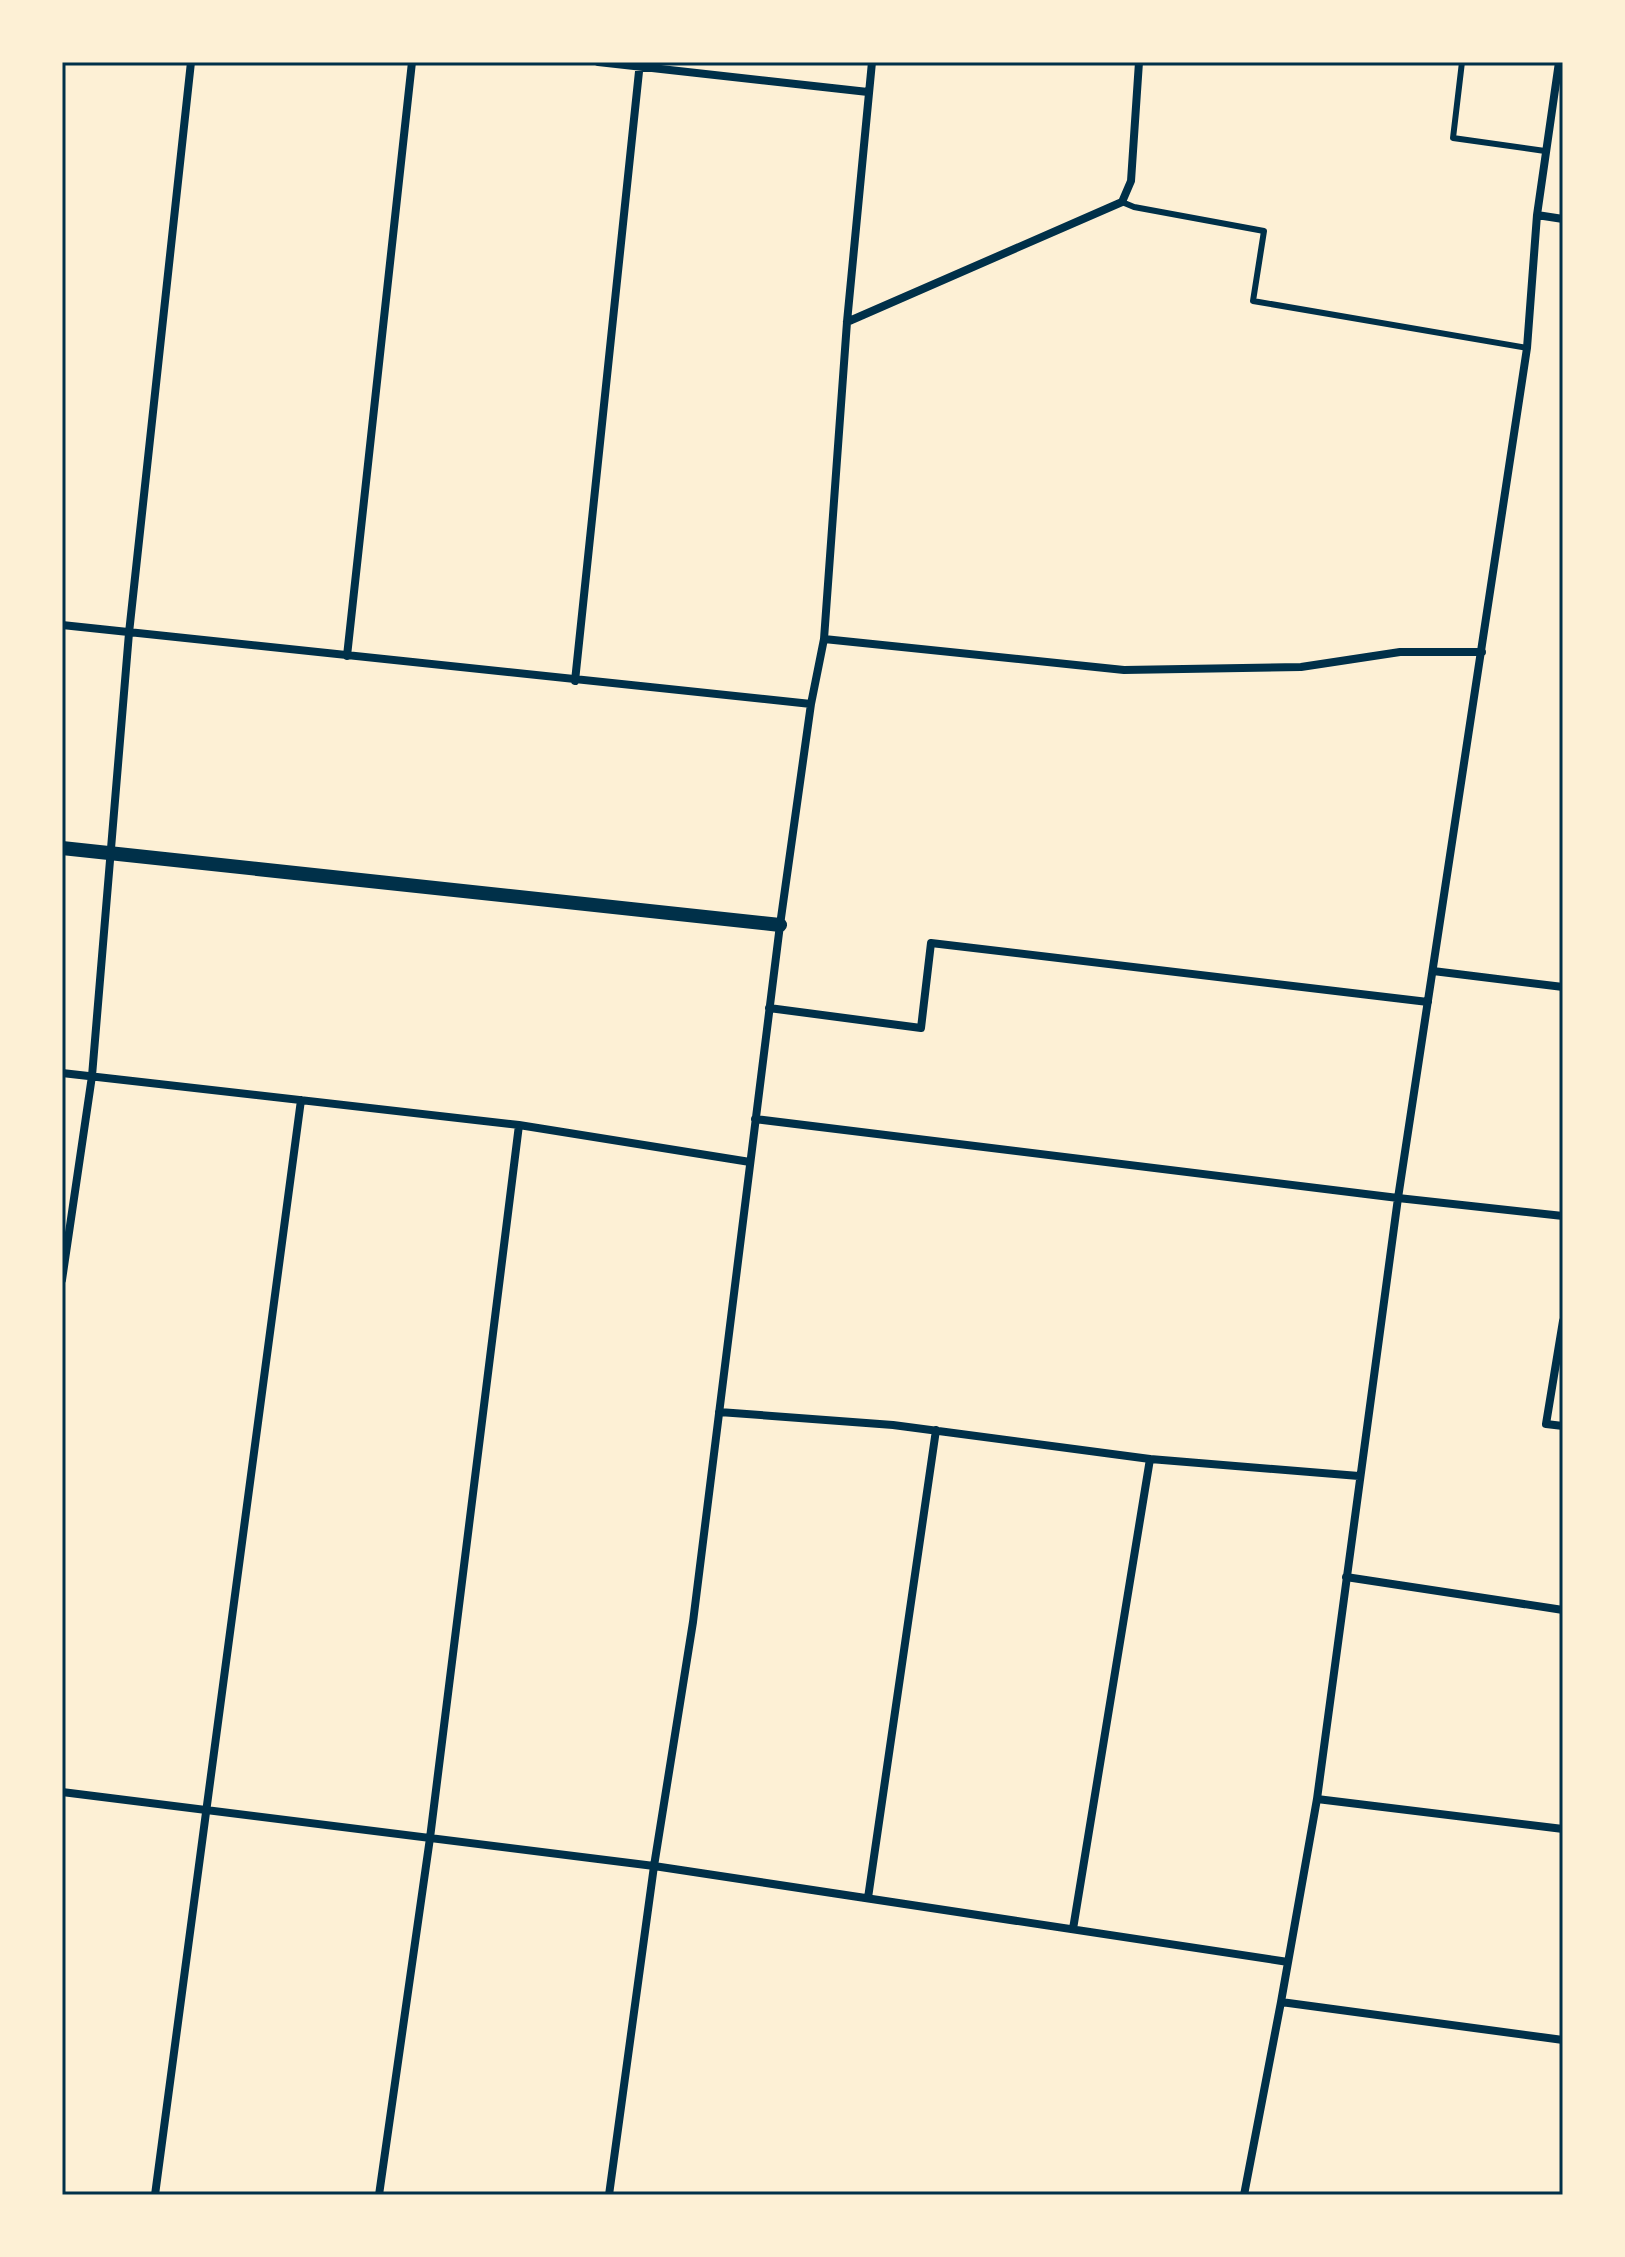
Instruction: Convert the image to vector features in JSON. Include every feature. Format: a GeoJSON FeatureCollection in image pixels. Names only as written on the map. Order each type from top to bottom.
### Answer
{"type":"FeatureCollection","features":[{"type":"Feature","properties":{"kind":"street"},"geometry":{"type":"LineString","coordinates":[[62,1280],[92,1076],[129,633],[191,62]]}},
{"type":"Feature","properties":{"kind":"street"},"geometry":{"type":"LineString","coordinates":[[347,656],[412,62]]}},
{"type":"Feature","properties":{"kind":"street"},"geometry":{"type":"LineString","coordinates":[[598,62],[640,64],[868,92]]}},
{"type":"Feature","properties":{"kind":"street"},"geometry":{"type":"LineString","coordinates":[[609,2195],[654,1866],[693,1622],[780,925],[811,704],[824,639],[847,322],[872,62]]}},
{"type":"Feature","properties":{"kind":"street"},"geometry":{"type":"LineString","coordinates":[[847,322],[1122,202],[1131,181],[1139,62]]}},
{"type":"Feature","properties":{"kind":"street"},"geometry":{"type":"LineString","coordinates":[[1244,2195],[1317,1799],[1398,1198],[1527,348],[1537,215],[1559,62]]}},
{"type":"Feature","properties":{"kind":"street"},"geometry":{"type":"LineString","coordinates":[[575,681],[640,64]]}},
{"type":"Feature","properties":{"kind":"street"},"geometry":{"type":"LineString","coordinates":[[1537,215],[1563,219]]}},
{"type":"Feature","properties":{"kind":"street"},"geometry":{"type":"LineString","coordinates":[[62,625],[811,704]]}},
{"type":"Feature","properties":{"kind":"street"},"geometry":{"type":"LineString","coordinates":[[824,639],[1124,670],[1301,667],[1400,652],[1482,652]]}},
{"type":"Feature","properties":{"kind":"street"},"geometry":{"type":"LineString","coordinates":[[62,848],[780,925]]}},
{"type":"Feature","properties":{"kind":"street"},"geometry":{"type":"LineString","coordinates":[[769,1008],[921,1028],[931,943],[1428,1002]]}},
{"type":"Feature","properties":{"kind":"street"},"geometry":{"type":"LineString","coordinates":[[1433,971],[1563,987]]}},
{"type":"Feature","properties":{"kind":"street"},"geometry":{"type":"LineString","coordinates":[[62,1073],[519,1125],[750,1162]]}},
{"type":"Feature","properties":{"kind":"street"},"geometry":{"type":"LineString","coordinates":[[155,2195],[301,1100]]}},
{"type":"Feature","properties":{"kind":"street"},"geometry":{"type":"LineString","coordinates":[[755,1119],[1563,1216]]}},
{"type":"Feature","properties":{"kind":"street"},"geometry":{"type":"LineString","coordinates":[[379,2195],[430,1838],[519,1125]]}},
{"type":"Feature","properties":{"kind":"street"},"geometry":{"type":"LineString","coordinates":[[1563,1321],[1546,1424],[1563,1426]]}},
{"type":"Feature","properties":{"kind":"street"},"geometry":{"type":"LineString","coordinates":[[719,1412],[893,1425],[1150,1459],[1359,1476]]}},
{"type":"Feature","properties":{"kind":"street"},"geometry":{"type":"LineString","coordinates":[[868,1898],[936,1430]]}},
{"type":"Feature","properties":{"kind":"street"},"geometry":{"type":"LineString","coordinates":[[1073,1929],[1150,1459]]}},
{"type":"Feature","properties":{"kind":"street"},"geometry":{"type":"LineString","coordinates":[[1346,1577],[1563,1610]]}},
{"type":"Feature","properties":{"kind":"street"},"geometry":{"type":"LineString","coordinates":[[62,1792],[654,1866],[1288,1962]]}},
{"type":"Feature","properties":{"kind":"street"},"geometry":{"type":"LineString","coordinates":[[1317,1799],[1563,1829]]}},
{"type":"Feature","properties":{"kind":"street"},"geometry":{"type":"LineString","coordinates":[[1281,2002],[1563,2040]]}},
{"type":"Feature","properties":{"kind":"lane"},"geometry":{"type":"LineString","coordinates":[[1462,62],[1453,138],[1545,151]]}},
{"type":"Feature","properties":{"kind":"lane"},"geometry":{"type":"LineString","coordinates":[[1122,202],[1134,207],[1264,231],[1253,301],[1527,348]]}}]}
